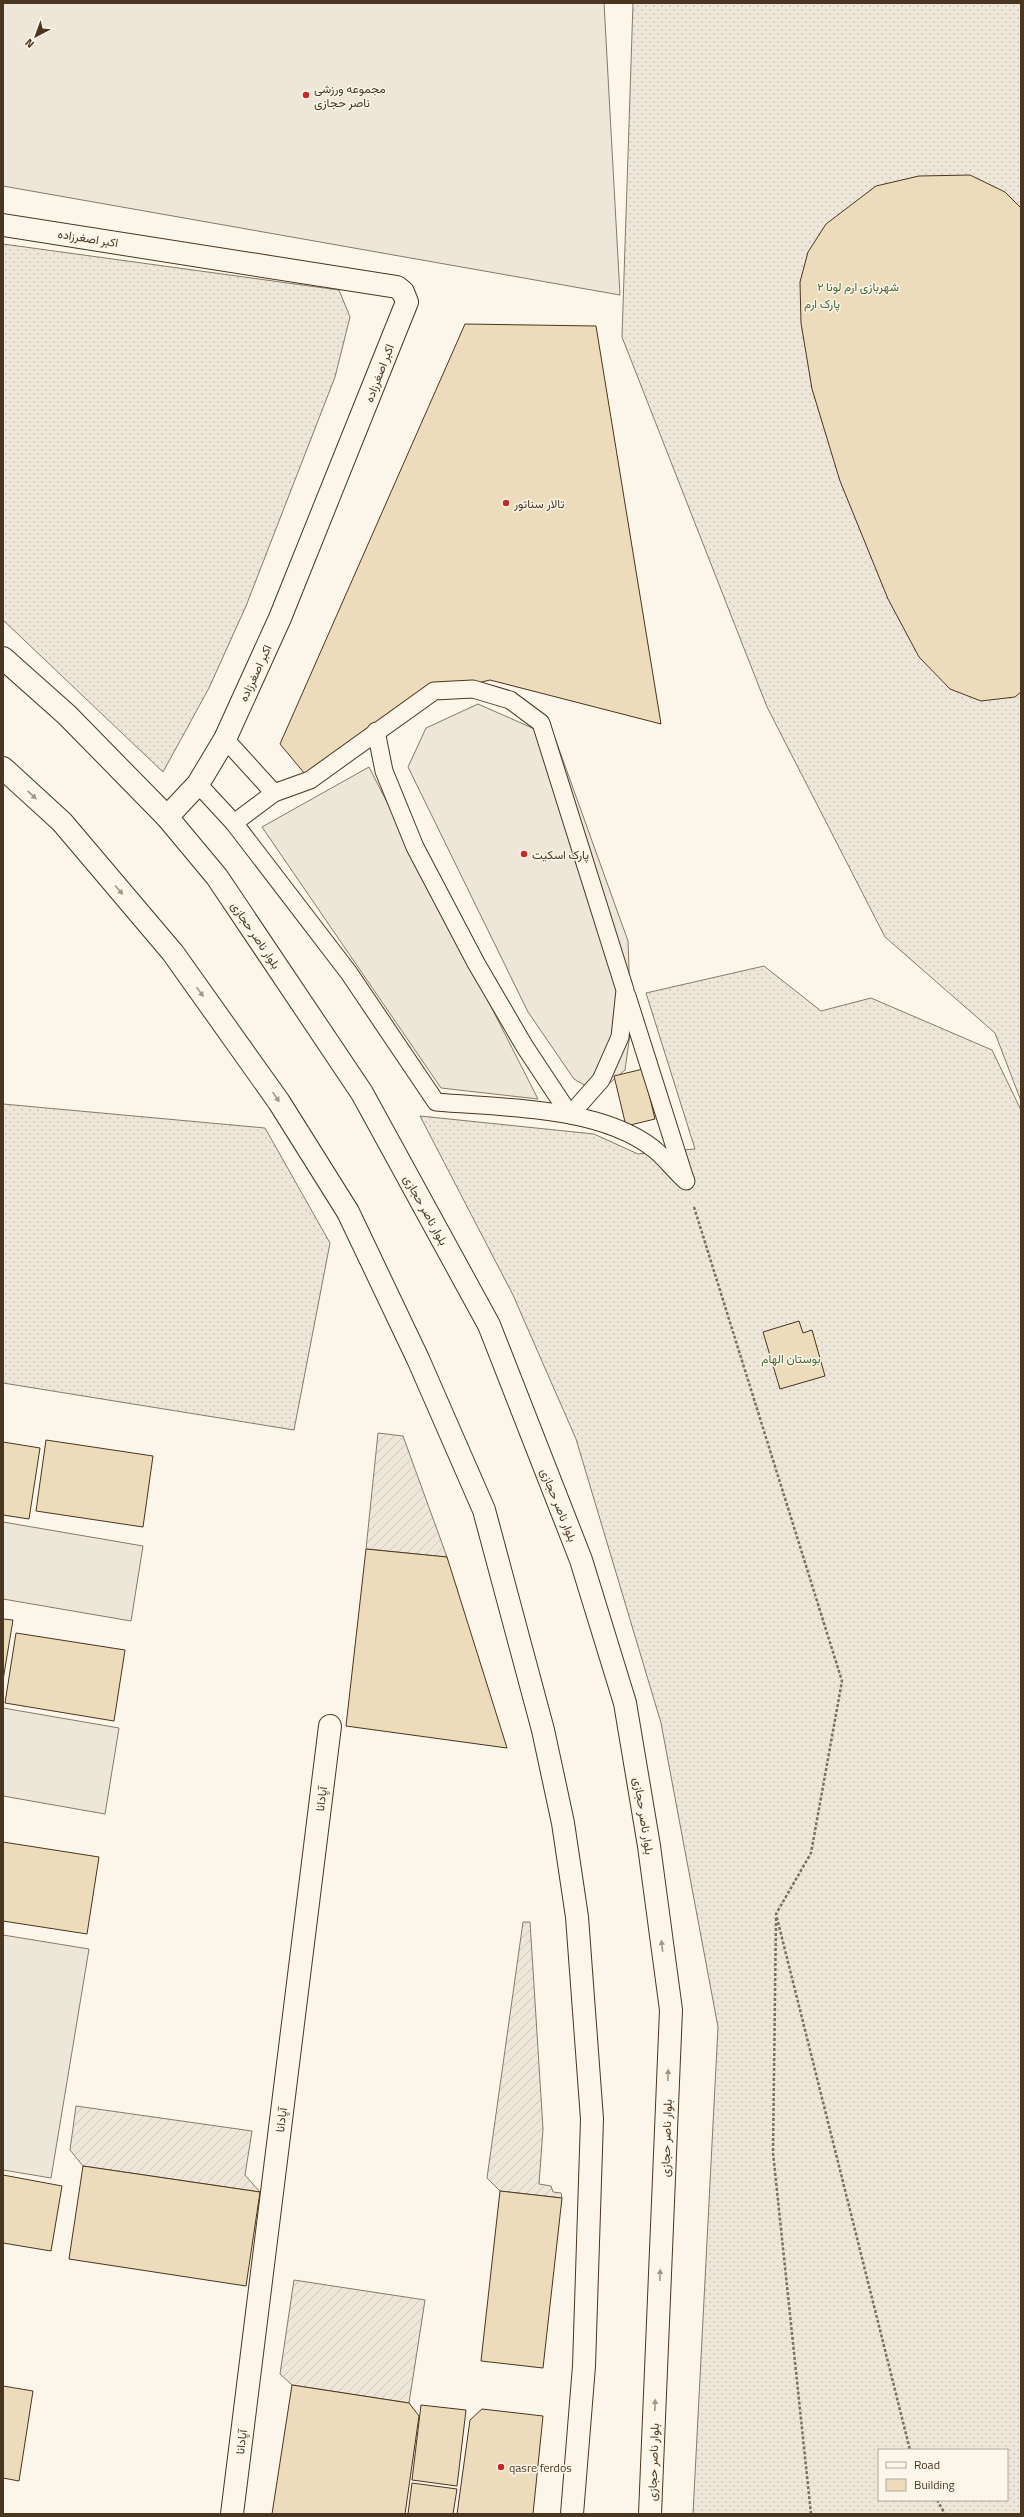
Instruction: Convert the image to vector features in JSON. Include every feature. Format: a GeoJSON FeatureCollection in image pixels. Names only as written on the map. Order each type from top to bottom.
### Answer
{"type":"FeatureCollection","features":[{"type":"Feature","properties":{"kind":"main road","name":"اکبر اصغرزاده"},"geometry":{"type":"LineString","coordinates":[[3,225],[397,287],[403,292],[407,302],[347,456],[280,618],[225,739],[198,784],[167,817]]}},
{"type":"Feature","properties":{"kind":"main road","name":"بلوار ناصر حجازی"},"geometry":{"type":"LineString","coordinates":[[3,658],[67,715],[167,817],[217,877],[362,1093],[489,1325],[581,1560],[625,1703],[649,1846],[671,2010],[650,2514]]}},
{"type":"Feature","properties":{"kind":"main road"},"geometry":{"type":"LineString","coordinates":[[3,768],[62,822],[173,953],[279,1102],[348,1212],[418,1359],[484,1510],[543,1730],[563,1823],[577,1917],[592,2119],[584,2366],[572,2514]]}},
{"type":"Feature","properties":{"kind":"main road","name":"آپادانا"},"geometry":{"type":"LineString","coordinates":[[232,2514],[330,1726]]}},
{"type":"Feature","properties":{"kind":"lane"},"geometry":{"type":"LineString","coordinates":[[234,824],[274,793],[310,780],[434,691],[473,689],[510,700],[541,723],[686,1181]]}},
{"type":"Feature","properties":{"kind":"lane"},"geometry":{"type":"LineString","coordinates":[[376,732],[384,771],[415,847],[495,996],[525,1047],[570,1115]]}},
{"type":"Feature","properties":{"kind":"lane"},"geometry":{"type":"LineString","coordinates":[[225,739],[274,793]]}},
{"type":"Feature","properties":{"kind":"lane"},"geometry":{"type":"LineString","coordinates":[[198,784],[234,824],[349,973],[436,1102],[570,1115],[621,1130],[653,1149],[686,1181]]}},
{"type":"Feature","properties":{"kind":"lane"},"geometry":{"type":"LineString","coordinates":[[570,1115],[601,1080],[608,1066],[620,1037],[625,990]]}},
{"type":"Feature","properties":{"kind":"path"},"geometry":{"type":"LineString","coordinates":[[686,1181],[842,1681],[811,1853],[776,1914],[774,2153],[811,2514]]}},
{"type":"Feature","properties":{"kind":"path"},"geometry":{"type":"LineString","coordinates":[[776,1914],[910,2449]]}},
{"type":"Feature","properties":{"kind":"path"},"geometry":{"type":"LineString","coordinates":[[938,2501],[945,2514]]}},
{"type":"Feature","properties":{"kind":"green space","name":"مجموعه ورزشی ناصر حجازی"},"geometry":{"type":"Polygon","coordinates":[[[3,3],[604,3],[620,295],[3,186],[3,3]]]}},
{"type":"Feature","properties":{"kind":"green space","name":"پارک ارم"},"geometry":{"type":"Polygon","coordinates":[[[633,3],[1021,3],[1021,1101],[995,1033],[885,937],[767,707],[622,337],[633,3]]]}},
{"type":"Feature","properties":{"kind":"green space"},"geometry":{"type":"Polygon","coordinates":[[[3,244],[339,290],[350,317],[335,377],[246,606],[209,688],[163,772],[3,620],[3,244]]]}},
{"type":"Feature","properties":{"kind":"green space","name":"پارک اسکیت"},"geometry":{"type":"Polygon","coordinates":[[[478,704],[555,738],[628,941],[631,1026],[625,1070],[598,1093],[574,1079],[528,1012],[408,767],[426,728],[478,704]]]}},
{"type":"Feature","properties":{"kind":"green space","name":"بوستان الهام"},"geometry":{"type":"Polygon","coordinates":[[[764,966],[821,1011],[871,998],[992,1050],[1021,1110],[1021,2514],[693,2514],[718,2027],[661,1723],[576,1439],[513,1295],[420,1116],[594,1134],[638,1154],[695,1149],[646,993],[764,966]]]}},
{"type":"Feature","properties":{"kind":"green space"},"geometry":{"type":"Polygon","coordinates":[[[3,1104],[265,1128],[330,1243],[294,1430],[3,1383],[3,1104]]]}},
{"type":"Feature","properties":{"kind":"green space"},"geometry":{"type":"Polygon","coordinates":[[[378,1433],[403,1436],[447,1557],[366,1549],[378,1433]]]}},
{"type":"Feature","properties":{"kind":"green space"},"geometry":{"type":"Polygon","coordinates":[[[523,1922],[530,1922],[543,2129],[539,2184],[551,2186],[553,2192],[561,2193],[562,2198],[500,2191],[487,2178],[523,1922]]]}},
{"type":"Feature","properties":{"kind":"green space"},"geometry":{"type":"Polygon","coordinates":[[[76,2106],[252,2131],[245,2175],[260,2192],[83,2166],[70,2150],[76,2106]]]}},
{"type":"Feature","properties":{"kind":"green space"},"geometry":{"type":"Polygon","coordinates":[[[294,2280],[425,2300],[409,2403],[292,2385],[280,2374],[294,2280]]]}},
{"type":"Feature","properties":{"kind":"shaded area"},"geometry":{"type":"Polygon","coordinates":[[[369,767],[538,1099],[441,1088],[262,827],[369,767]]]}},
{"type":"Feature","properties":{"kind":"shaded area"},"geometry":{"type":"Polygon","coordinates":[[[3,1522],[143,1546],[131,1621],[3,1599],[3,1522]]]}},
{"type":"Feature","properties":{"kind":"shaded area"},"geometry":{"type":"Polygon","coordinates":[[[3,1708],[119,1728],[105,1814],[3,1796],[3,1708]]]}},
{"type":"Feature","properties":{"kind":"shaded area"},"geometry":{"type":"Polygon","coordinates":[[[3,1935],[89,1949],[51,2178],[3,2170],[3,1935]]]}},
{"type":"Feature","properties":{"kind":"building"},"geometry":{"type":"Polygon","coordinates":[[[970,175],[1005,192],[1021,208],[1021,692],[1015,697],[981,701],[950,689],[919,657],[888,599],[840,481],[812,389],[801,323],[800,282],[808,252],[826,224],[876,186],[919,176],[970,175]]]}},
{"type":"Feature","properties":{"kind":"building","name":"تالار سناتور"},"geometry":{"type":"Polygon","coordinates":[[[465,324],[596,326],[661,724],[490,680],[407,700],[310,780],[280,744],[465,324]]]}},
{"type":"Feature","properties":{"kind":"building"},"geometry":{"type":"Polygon","coordinates":[[[643,1069],[655,1119],[626,1126],[614,1076],[643,1069]]]}},
{"type":"Feature","properties":{"kind":"building"},"geometry":{"type":"Polygon","coordinates":[[[799,1321],[803,1333],[812,1330],[825,1376],[780,1389],[763,1332],[799,1321]]]}},
{"type":"Feature","properties":{"kind":"building"},"geometry":{"type":"Polygon","coordinates":[[[46,1440],[153,1456],[143,1527],[36,1511],[46,1440]]]}},
{"type":"Feature","properties":{"kind":"building"},"geometry":{"type":"Polygon","coordinates":[[[3,1442],[40,1448],[29,1519],[3,1515],[3,1442]]]}},
{"type":"Feature","properties":{"kind":"building"},"geometry":{"type":"Polygon","coordinates":[[[366,1549],[447,1557],[507,1748],[346,1726],[366,1549]]]}},
{"type":"Feature","properties":{"kind":"building"},"geometry":{"type":"Polygon","coordinates":[[[3,1619],[13,1620],[3,1680],[3,1619]]]}},
{"type":"Feature","properties":{"kind":"building"},"geometry":{"type":"Polygon","coordinates":[[[16,1633],[125,1650],[114,1721],[5,1703],[16,1633]]]}},
{"type":"Feature","properties":{"kind":"building"},"geometry":{"type":"Polygon","coordinates":[[[3,1842],[99,1857],[87,1934],[3,1921],[3,1842]]]}},
{"type":"Feature","properties":{"kind":"building"},"geometry":{"type":"Polygon","coordinates":[[[83,2166],[260,2192],[246,2286],[69,2259],[83,2166]]]}},
{"type":"Feature","properties":{"kind":"building"},"geometry":{"type":"Polygon","coordinates":[[[3,2175],[62,2186],[51,2251],[3,2243],[3,2175]]]}},
{"type":"Feature","properties":{"kind":"building"},"geometry":{"type":"Polygon","coordinates":[[[500,2191],[562,2198],[543,2368],[481,2361],[500,2191]]]}},
{"type":"Feature","properties":{"kind":"building"},"geometry":{"type":"Polygon","coordinates":[[[292,2385],[409,2403],[419,2416],[405,2514],[272,2514],[292,2385]]]}},
{"type":"Feature","properties":{"kind":"building"},"geometry":{"type":"Polygon","coordinates":[[[3,2386],[33,2391],[19,2481],[3,2478],[3,2386]]]}},
{"type":"Feature","properties":{"kind":"building"},"geometry":{"type":"Polygon","coordinates":[[[421,2405],[466,2410],[457,2486],[412,2480],[421,2405]]]}},
{"type":"Feature","properties":{"kind":"building","name":"qasre ferdos"},"geometry":{"type":"Polygon","coordinates":[[[482,2409],[543,2416],[533,2514],[457,2514],[470,2420],[482,2409]]]}},
{"type":"Feature","properties":{"kind":"building"},"geometry":{"type":"Polygon","coordinates":[[[412,2483],[457,2489],[453,2514],[408,2514],[412,2483]]]}},
{"type":"Feature","properties":{"kind":"place","name":"مجموعه ورزشی ناصر حجازی"},"geometry":{"type":"Point","coordinates":[306,95]}},
{"type":"Feature","properties":{"kind":"place","name":"تالار سناتور"},"geometry":{"type":"Point","coordinates":[506,503]}},
{"type":"Feature","properties":{"kind":"place","name":"پارک اسکیت"},"geometry":{"type":"Point","coordinates":[524,854]}},
{"type":"Feature","properties":{"kind":"place","name":"qasre ferdos"},"geometry":{"type":"Point","coordinates":[501,2467]}},
{"type":"Feature","properties":{"kind":"park label","name":"شهربازی ارم لونا ۲"},"geometry":{"type":"Point","coordinates":[858,286]}}]}
